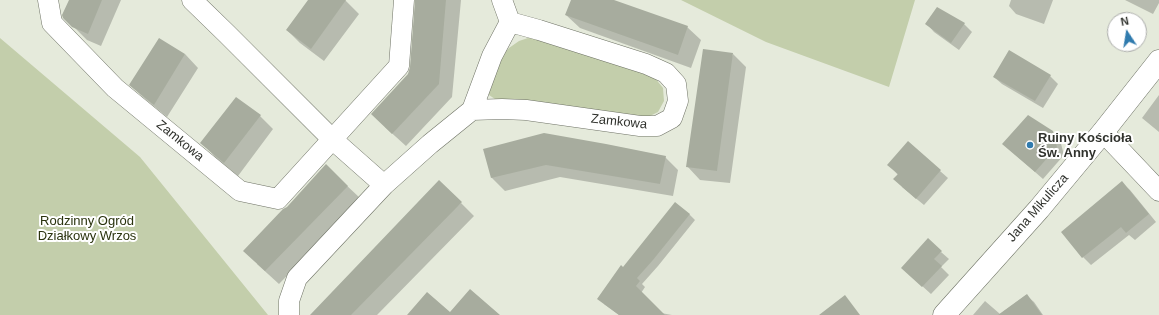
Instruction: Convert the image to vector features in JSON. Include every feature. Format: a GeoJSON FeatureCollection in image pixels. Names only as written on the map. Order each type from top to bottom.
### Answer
{"type":"FeatureCollection","features":[{"type":"Feature","properties":{"kind":"street","name":"Zamkowa"},"geometry":{"type":"LineString","coordinates":[[48,0],[52,23],[115,88],[240,191],[278,199],[399,66],[404,0]]}},
{"type":"Feature","properties":{"kind":"street"},"geometry":{"type":"LineString","coordinates":[[192,0],[332,139],[384,185]]}},
{"type":"Feature","properties":{"kind":"street"},"geometry":{"type":"LineString","coordinates":[[289,315],[289,301],[297,278],[384,185],[430,144],[472,110],[492,56],[510,22],[502,0]]}},
{"type":"Feature","properties":{"kind":"street","name":"Zamkowa"},"geometry":{"type":"LineString","coordinates":[[472,110],[526,110],[640,126],[657,126],[672,118],[678,101],[676,84],[666,73],[646,64],[510,22]]}},
{"type":"Feature","properties":{"kind":"street","name":"Jana Mikulicza"},"geometry":{"type":"LineString","coordinates":[[944,315],[1039,209],[1103,132],[1159,61]]}},
{"type":"Feature","properties":{"kind":"street"},"geometry":{"type":"LineString","coordinates":[[1103,132],[1159,191]]}},
{"type":"Feature","properties":{"kind":"green space"},"geometry":{"type":"Polygon","coordinates":[[[681,0],[915,0],[889,87],[766,42],[681,0]]]}},
{"type":"Feature","properties":{"kind":"green space"},"geometry":{"type":"Polygon","coordinates":[[[531,37],[655,78],[663,88],[664,101],[658,112],[642,120],[495,99],[489,95],[489,85],[500,58],[509,48],[519,41],[531,37]]]}},
{"type":"Feature","properties":{"kind":"green space","name":"Rodzinny Ogród Działkowy Wrzos"},"geometry":{"type":"Polygon","coordinates":[[[0,38],[140,157],[268,315],[0,315],[0,38]]]}},
{"type":"Feature","properties":{"kind":"building"},"geometry":{"type":"Polygon","coordinates":[[[69,0],[102,0],[88,34],[72,27],[63,18],[62,15],[69,0]]]}},
{"type":"Feature","properties":{"kind":"building"},"geometry":{"type":"Polygon","coordinates":[[[308,0],[346,0],[311,49],[286,30],[308,0]]]}},
{"type":"Feature","properties":{"kind":"building"},"geometry":{"type":"Polygon","coordinates":[[[415,0],[446,0],[439,84],[392,134],[371,114],[408,74],[410,67],[415,0]]]}},
{"type":"Feature","properties":{"kind":"building"},"geometry":{"type":"Polygon","coordinates":[[[571,0],[614,0],[688,26],[678,55],[565,15],[571,0]]]}},
{"type":"Feature","properties":{"kind":"building"},"geometry":{"type":"Polygon","coordinates":[[[937,7],[965,23],[951,43],[925,24],[937,7]]]}},
{"type":"Feature","properties":{"kind":"building"},"geometry":{"type":"Polygon","coordinates":[[[159,38],[185,54],[154,105],[129,85],[159,38]]]}},
{"type":"Feature","properties":{"kind":"building"},"geometry":{"type":"Polygon","coordinates":[[[703,49],[733,53],[717,171],[686,167],[703,49]]]}},
{"type":"Feature","properties":{"kind":"building"},"geometry":{"type":"Polygon","coordinates":[[[1009,50],[1051,75],[1035,101],[993,77],[1009,50]]]}},
{"type":"Feature","properties":{"kind":"building"},"geometry":{"type":"Polygon","coordinates":[[[236,97],[261,115],[224,163],[200,143],[236,97]]]}},
{"type":"Feature","properties":{"kind":"building","name":"Ruiny Kościoła Św. Anny"},"geometry":{"type":"Polygon","coordinates":[[[1028,115],[1053,131],[1057,147],[1035,172],[1002,144],[1028,115]]]}},
{"type":"Feature","properties":{"kind":"building"},"geometry":{"type":"Polygon","coordinates":[[[544,133],[666,156],[660,184],[546,165],[491,178],[483,149],[544,133]]]}},
{"type":"Feature","properties":{"kind":"building"},"geometry":{"type":"Polygon","coordinates":[[[908,141],[941,170],[916,199],[893,179],[898,174],[887,165],[908,141]]]}},
{"type":"Feature","properties":{"kind":"building"},"geometry":{"type":"Polygon","coordinates":[[[326,164],[348,186],[265,271],[243,251],[283,209],[287,207],[326,164]]]}},
{"type":"Feature","properties":{"kind":"building"},"geometry":{"type":"Polygon","coordinates":[[[439,180],[462,202],[351,315],[310,315],[439,180]]]}},
{"type":"Feature","properties":{"kind":"building"},"geometry":{"type":"Polygon","coordinates":[[[1122,181],[1149,214],[1126,233],[1121,227],[1082,258],[1061,232],[1122,181]]]}},
{"type":"Feature","properties":{"kind":"building"},"geometry":{"type":"Polygon","coordinates":[[[675,202],[690,214],[637,278],[640,281],[636,286],[665,315],[619,315],[597,299],[621,265],[623,267],[675,202]]]}},
{"type":"Feature","properties":{"kind":"building"},"geometry":{"type":"Polygon","coordinates":[[[928,238],[942,251],[934,259],[942,266],[922,287],[901,268],[928,238]]]}},
{"type":"Feature","properties":{"kind":"building"},"geometry":{"type":"Polygon","coordinates":[[[470,289],[500,315],[407,315],[427,292],[450,312],[470,289]]]}},
{"type":"Feature","properties":{"kind":"building"},"geometry":{"type":"Polygon","coordinates":[[[1027,294],[1042,315],[998,315],[1027,294]]]}},
{"type":"Feature","properties":{"kind":"building"},"geometry":{"type":"Polygon","coordinates":[[[845,295],[860,315],[819,315],[845,295]]]}},
{"type":"Feature","properties":{"kind":"place","name":"Ruiny Kościoła Św. Anny"},"geometry":{"type":"Point","coordinates":[1030,145]}}]}
